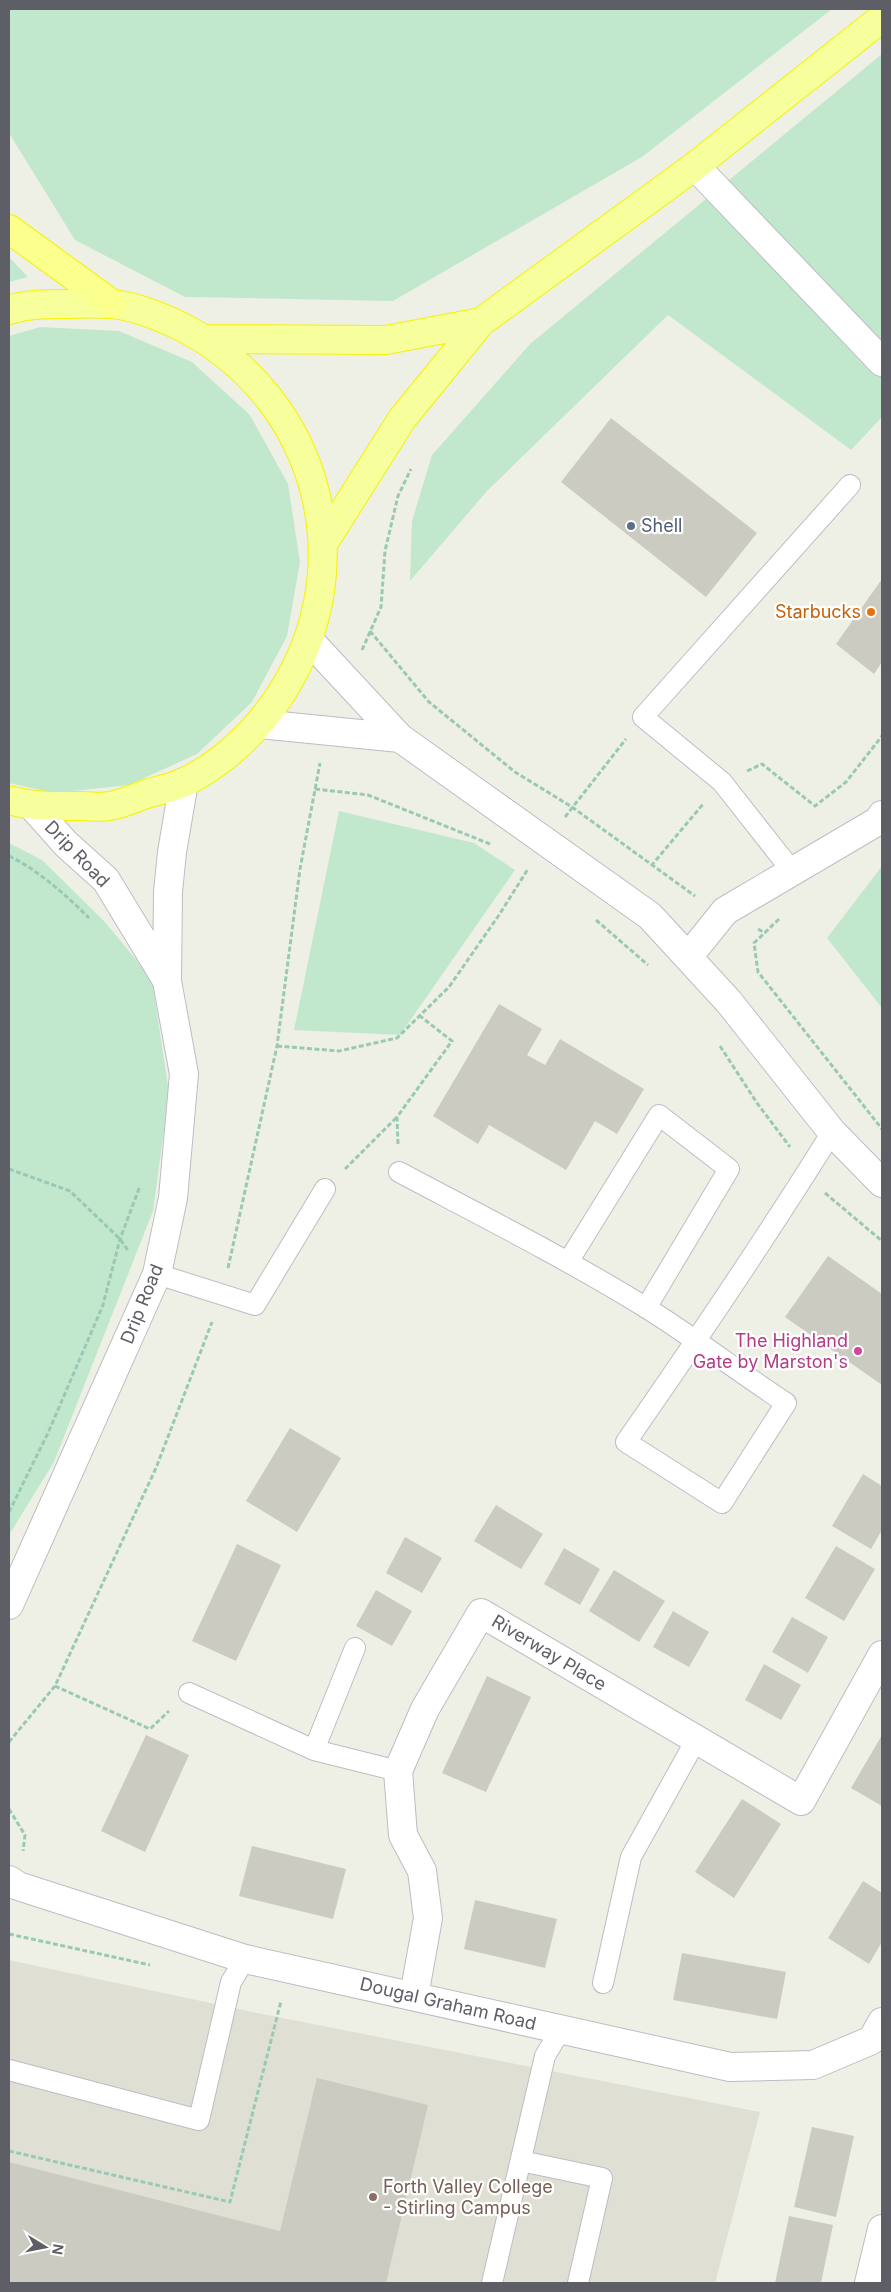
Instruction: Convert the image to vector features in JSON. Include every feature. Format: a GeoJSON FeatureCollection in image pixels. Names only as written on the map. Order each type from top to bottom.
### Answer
{"type":"FeatureCollection","features":[{"type":"Feature","properties":{"kind":"highway"},"geometry":{"type":"LineString","coordinates":[[323,544],[402,419],[481,322],[695,166],[882,18]]}},
{"type":"Feature","properties":{"kind":"highway"},"geometry":{"type":"LineString","coordinates":[[9,228],[112,304]]}},
{"type":"Feature","properties":{"kind":"highway"},"geometry":{"type":"LineString","coordinates":[[9,310],[26,304],[112,304],[160,316],[205,339],[244,369],[276,406],[296,440],[316,495],[323,544],[321,593],[309,640],[289,684],[260,724],[225,756],[184,782],[110,806],[20,803]]}},
{"type":"Feature","properties":{"kind":"highway"},"geometry":{"type":"LineString","coordinates":[[205,339],[386,340],[481,322]]}},
{"type":"Feature","properties":{"kind":"street"},"geometry":{"type":"LineString","coordinates":[[695,166],[882,362]]}},
{"type":"Feature","properties":{"kind":"street"},"geometry":{"type":"LineString","coordinates":[[309,640],[400,738],[650,916],[729,1002],[832,1132],[882,1183]]}},
{"type":"Feature","properties":{"kind":"street"},"geometry":{"type":"LineString","coordinates":[[260,724],[400,738]]}},
{"type":"Feature","properties":{"kind":"street","name":"Drip Road"},"geometry":{"type":"LineString","coordinates":[[9,1605],[153,1283],[173,1198],[184,1074],[167,980],[168,892],[172,852],[184,782]]}},
{"type":"Feature","properties":{"kind":"street","name":"Drip Road"},"geometry":{"type":"LineString","coordinates":[[20,803],[106,880],[167,980]]}},
{"type":"Feature","properties":{"kind":"street"},"geometry":{"type":"LineString","coordinates":[[688,957],[725,911],[878,821],[882,815]]}},
{"type":"Feature","properties":{"kind":"street","name":"Riverway Place"},"geometry":{"type":"LineString","coordinates":[[414,1996],[428,1918],[422,1872],[403,1835],[398,1771],[425,1709],[481,1612],[801,1801],[874,1686],[882,1655]]}},
{"type":"Feature","properties":{"kind":"street","name":"Dougal Graham Road"},"geometry":{"type":"LineString","coordinates":[[9,1880],[18,1886],[245,1959],[730,2066],[813,2065],[879,2035]]}},
{"type":"Feature","properties":{"kind":"street"},"geometry":{"type":"LineString","coordinates":[[869,2283],[882,2229]]}},
{"type":"Feature","properties":{"kind":"lane"},"geometry":{"type":"LineString","coordinates":[[792,871],[722,782],[643,717],[850,485]]}},
{"type":"Feature","properties":{"kind":"lane"},"geometry":{"type":"LineString","coordinates":[[568,1262],[659,1115],[729,1169],[646,1308]]}},
{"type":"Feature","properties":{"kind":"lane"},"geometry":{"type":"LineString","coordinates":[[399,1172],[568,1262],[646,1308],[695,1342],[786,1404],[722,1503],[626,1442],[695,1342],[832,1132]]}},
{"type":"Feature","properties":{"kind":"lane"},"geometry":{"type":"LineString","coordinates":[[153,1283],[223,1294],[255,1305],[325,1189]]}},
{"type":"Feature","properties":{"kind":"lane"},"geometry":{"type":"LineString","coordinates":[[314,1750],[355,1648]]}},
{"type":"Feature","properties":{"kind":"lane"},"geometry":{"type":"LineString","coordinates":[[189,1693],[314,1750],[398,1771]]}},
{"type":"Feature","properties":{"kind":"lane"},"geometry":{"type":"LineString","coordinates":[[603,1983],[631,1857],[696,1740]]}},
{"type":"Feature","properties":{"kind":"lane"},"geometry":{"type":"LineString","coordinates":[[9,2070],[199,2120],[231,1982],[245,1959]]}},
{"type":"Feature","properties":{"kind":"lane"},"geometry":{"type":"LineString","coordinates":[[492,2283],[545,2056],[561,2029]]}},
{"type":"Feature","properties":{"kind":"lane"},"geometry":{"type":"LineString","coordinates":[[521,2161],[602,2178],[578,2283]]}},
{"type":"Feature","properties":{"kind":"path"},"geometry":{"type":"LineString","coordinates":[[348,682],[380,608],[385,551],[398,496],[414,462]]}},
{"type":"Feature","properties":{"kind":"path"},"geometry":{"type":"LineString","coordinates":[[370,631],[429,702],[515,772],[572,807],[691,894],[765,933]]}},
{"type":"Feature","properties":{"kind":"path"},"geometry":{"type":"LineString","coordinates":[[277,1046],[338,1051],[397,1038],[449,987],[499,915],[528,868],[548,843],[572,807],[643,717]]}},
{"type":"Feature","properties":{"kind":"path"},"geometry":{"type":"LineString","coordinates":[[9,1742],[55,1686],[156,1468],[223,1294],[277,1046],[300,869],[327,730]]}},
{"type":"Feature","properties":{"kind":"path"},"geometry":{"type":"LineString","coordinates":[[315,789],[368,795],[493,845]]}},
{"type":"Feature","properties":{"kind":"path"},"geometry":{"type":"LineString","coordinates":[[9,856],[20,861],[73,902],[94,923]]}},
{"type":"Feature","properties":{"kind":"path"},"geometry":{"type":"LineString","coordinates":[[521,863],[536,873]]}},
{"type":"Feature","properties":{"kind":"path"},"geometry":{"type":"LineString","coordinates":[[785,913],[754,943],[758,972],[882,1129]]}},
{"type":"Feature","properties":{"kind":"path"},"geometry":{"type":"LineString","coordinates":[[595,919],[654,970]]}},
{"type":"Feature","properties":{"kind":"path"},"geometry":{"type":"LineString","coordinates":[[325,1189],[397,1117],[452,1041],[420,1016]]}},
{"type":"Feature","properties":{"kind":"path"},"geometry":{"type":"LineString","coordinates":[[716,1040],[757,1103],[789,1145],[805,1175],[849,1215],[882,1241]]}},
{"type":"Feature","properties":{"kind":"path"},"geometry":{"type":"LineString","coordinates":[[397,1117],[399,1172]]}},
{"type":"Feature","properties":{"kind":"path"},"geometry":{"type":"LineString","coordinates":[[9,1169],[70,1191],[120,1239],[153,1283]]}},
{"type":"Feature","properties":{"kind":"path"},"geometry":{"type":"LineString","coordinates":[[9,1512],[48,1433],[102,1305],[120,1239],[142,1182]]}},
{"type":"Feature","properties":{"kind":"path"},"geometry":{"type":"LineString","coordinates":[[55,1686],[150,1728],[189,1693]]}},
{"type":"Feature","properties":{"kind":"shaded area","name":"Forth Valley College - Stirling Campus"},"geometry":{"type":"Polygon","coordinates":[[[9,1960],[257,2013],[760,2112],[715,2283],[9,2283],[9,1960]]]}},
{"type":"Feature","properties":{"kind":"green space"},"geometry":{"type":"Polygon","coordinates":[[[9,9],[832,9],[642,157],[393,301],[185,297],[75,240],[9,133],[9,9]]]}},
{"type":"Feature","properties":{"kind":"green space"},"geometry":{"type":"Polygon","coordinates":[[[882,54],[882,417],[851,450],[668,315],[487,491],[410,581],[412,521],[432,455],[530,344],[882,54]]]}},
{"type":"Feature","properties":{"kind":"green space"},"geometry":{"type":"Polygon","coordinates":[[[9,256],[10,258],[28,277],[9,282],[9,256]]]}},
{"type":"Feature","properties":{"kind":"green space"},"geometry":{"type":"Polygon","coordinates":[[[40,327],[119,331],[192,362],[250,415],[288,484],[300,562],[287,636],[252,702],[197,754],[129,785],[54,793],[9,783],[9,336],[40,327]]]}},
{"type":"Feature","properties":{"kind":"green space"},"geometry":{"type":"Polygon","coordinates":[[[339,811],[474,843],[515,870],[400,1035],[294,1030],[339,811]]]}},
{"type":"Feature","properties":{"kind":"green space"},"geometry":{"type":"Polygon","coordinates":[[[9,843],[42,860],[104,921],[152,979],[169,1093],[153,1211],[54,1462],[9,1535],[9,843]]]}},
{"type":"Feature","properties":{"kind":"green space"},"geometry":{"type":"Polygon","coordinates":[[[882,866],[882,1008],[827,938],[882,866]]]}},
{"type":"Feature","properties":{"kind":"building"},"geometry":{"type":"Polygon","coordinates":[[[611,418],[757,533],[706,597],[561,482],[611,418]]]}},
{"type":"Feature","properties":{"kind":"building","name":"Starbucks"},"geometry":{"type":"Polygon","coordinates":[[[882,579],[882,662],[874,674],[836,644],[882,579]]]}},
{"type":"Feature","properties":{"kind":"building"},"geometry":{"type":"Polygon","coordinates":[[[499,1004],[542,1029],[527,1055],[545,1065],[560,1039],[644,1089],[617,1134],[595,1121],[566,1170],[489,1125],[478,1144],[433,1116],[499,1004]]]}},
{"type":"Feature","properties":{"kind":"building","name":"The Highland Gate by Marston's"},"geometry":{"type":"Polygon","coordinates":[[[828,1256],[882,1294],[882,1385],[785,1317],[828,1256]]]}},
{"type":"Feature","properties":{"kind":"building"},"geometry":{"type":"Polygon","coordinates":[[[290,1428],[341,1458],[297,1532],[246,1501],[290,1428]]]}},
{"type":"Feature","properties":{"kind":"building"},"geometry":{"type":"Polygon","coordinates":[[[863,1474],[882,1486],[882,1530],[871,1549],[832,1526],[863,1474]]]}},
{"type":"Feature","properties":{"kind":"building"},"geometry":{"type":"Polygon","coordinates":[[[496,1505],[543,1534],[521,1569],[474,1541],[496,1505]]]}},
{"type":"Feature","properties":{"kind":"building"},"geometry":{"type":"Polygon","coordinates":[[[405,1537],[442,1558],[422,1593],[386,1573],[405,1537]]]}},
{"type":"Feature","properties":{"kind":"building"},"geometry":{"type":"Polygon","coordinates":[[[237,1544],[281,1565],[236,1661],[192,1641],[237,1544]]]}},
{"type":"Feature","properties":{"kind":"building"},"geometry":{"type":"Polygon","coordinates":[[[836,1546],[875,1569],[844,1621],[805,1598],[836,1546]]]}},
{"type":"Feature","properties":{"kind":"building"},"geometry":{"type":"Polygon","coordinates":[[[564,1548],[600,1569],[580,1605],[544,1584],[564,1548]]]}},
{"type":"Feature","properties":{"kind":"building"},"geometry":{"type":"Polygon","coordinates":[[[614,1570],[665,1601],[639,1642],[589,1611],[614,1570]]]}},
{"type":"Feature","properties":{"kind":"building"},"geometry":{"type":"Polygon","coordinates":[[[376,1590],[412,1611],[392,1646],[356,1626],[376,1590]]]}},
{"type":"Feature","properties":{"kind":"building"},"geometry":{"type":"Polygon","coordinates":[[[673,1611],[709,1632],[689,1667],[653,1647],[673,1611]]]}},
{"type":"Feature","properties":{"kind":"building"},"geometry":{"type":"Polygon","coordinates":[[[792,1617],[828,1637],[808,1673],[772,1652],[792,1617]]]}},
{"type":"Feature","properties":{"kind":"building"},"geometry":{"type":"Polygon","coordinates":[[[764,1664],[801,1685],[781,1720],[745,1700],[764,1664]]]}},
{"type":"Feature","properties":{"kind":"building"},"geometry":{"type":"Polygon","coordinates":[[[487,1676],[531,1697],[486,1792],[442,1773],[487,1676]]]}},
{"type":"Feature","properties":{"kind":"building"},"geometry":{"type":"Polygon","coordinates":[[[146,1735],[189,1755],[145,1852],[101,1831],[146,1735]]]}},
{"type":"Feature","properties":{"kind":"building"},"geometry":{"type":"Polygon","coordinates":[[[882,1735],[882,1806],[851,1788],[882,1735]]]}},
{"type":"Feature","properties":{"kind":"building"},"geometry":{"type":"Polygon","coordinates":[[[742,1799],[781,1824],[734,1898],[695,1872],[742,1799]]]}},
{"type":"Feature","properties":{"kind":"building"},"geometry":{"type":"Polygon","coordinates":[[[252,1846],[346,1869],[333,1919],[239,1896],[252,1846]]]}},
{"type":"Feature","properties":{"kind":"building"},"geometry":{"type":"Polygon","coordinates":[[[863,1881],[882,1893],[882,1942],[869,1964],[828,1938],[863,1881]]]}},
{"type":"Feature","properties":{"kind":"building"},"geometry":{"type":"Polygon","coordinates":[[[475,1900],[557,1919],[545,1968],[464,1949],[475,1900]]]}},
{"type":"Feature","properties":{"kind":"building"},"geometry":{"type":"Polygon","coordinates":[[[682,1953],[786,1972],[777,2019],[673,2000],[682,1953]]]}},
{"type":"Feature","properties":{"kind":"building"},"geometry":{"type":"Polygon","coordinates":[[[317,2078],[428,2105],[386,2283],[9,2283],[9,2162],[280,2231],[317,2078]]]}},
{"type":"Feature","properties":{"kind":"building"},"geometry":{"type":"Polygon","coordinates":[[[812,2127],[854,2136],[836,2217],[794,2207],[812,2127]]]}},
{"type":"Feature","properties":{"kind":"building"},"geometry":{"type":"Polygon","coordinates":[[[789,2216],[833,2225],[821,2283],[775,2283],[789,2216]]]}},
{"type":"Feature","properties":{"kind":"place","name":"Shell"},"geometry":{"type":"Point","coordinates":[631,526]}},
{"type":"Feature","properties":{"kind":"place","name":"Starbucks"},"geometry":{"type":"Point","coordinates":[871,612]}},
{"type":"Feature","properties":{"kind":"place","name":"The Highland Gate by Marston's"},"geometry":{"type":"Point","coordinates":[858,1351]}},
{"type":"Feature","properties":{"kind":"place","name":"Forth Valley College - Stirling Campus"},"geometry":{"type":"Point","coordinates":[373,2197]}}]}
